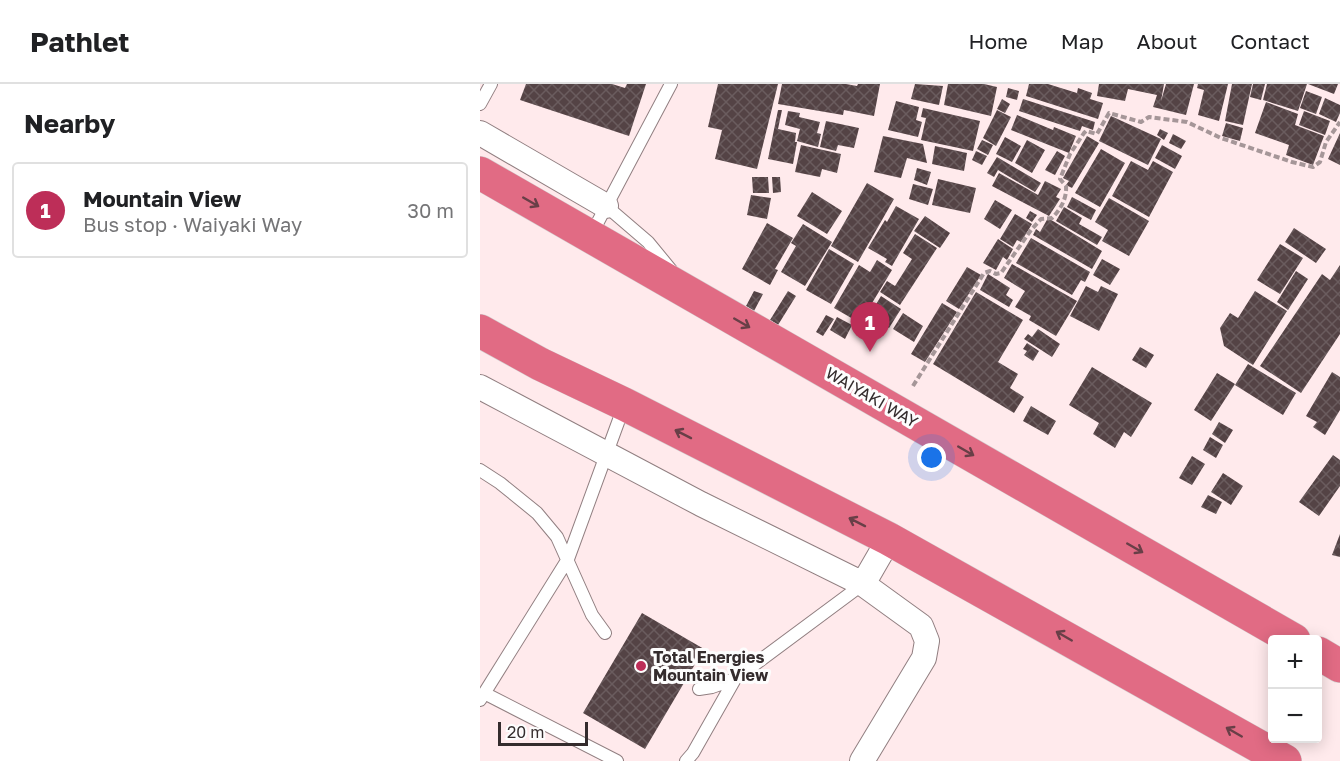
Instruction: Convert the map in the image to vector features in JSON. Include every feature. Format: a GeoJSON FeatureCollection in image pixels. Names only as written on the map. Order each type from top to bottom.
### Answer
{"type":"FeatureCollection","features":[{"type":"Feature","properties":{"kind":"highway","name":"WAIYAKI WAY"},"geometry":{"type":"LineString","coordinates":[[480,173],[1287,635]]}},
{"type":"Feature","properties":{"kind":"highway"},"geometry":{"type":"LineString","coordinates":[[480,331],[540,364],[624,404],[889,539],[1285,761]]}},
{"type":"Feature","properties":{"kind":"highway"},"geometry":{"type":"LineString","coordinates":[[1322,656],[1340,666]]}},
{"type":"Feature","properties":{"kind":"street"},"geometry":{"type":"LineString","coordinates":[[480,133],[606,206]]}},
{"type":"Feature","properties":{"kind":"street"},"geometry":{"type":"LineString","coordinates":[[480,387],[701,504],[863,584],[921,626],[927,641],[924,658],[862,761]]}},
{"type":"Feature","properties":{"kind":"street"},"geometry":{"type":"LineString","coordinates":[[863,584],[889,539]]}},
{"type":"Feature","properties":{"kind":"lane"},"geometry":{"type":"LineString","coordinates":[[480,104],[491,84]]}},
{"type":"Feature","properties":{"kind":"lane"},"geometry":{"type":"LineString","coordinates":[[590,236],[671,84]]}},
{"type":"Feature","properties":{"kind":"lane"},"geometry":{"type":"LineString","coordinates":[[606,206],[648,242],[691,294]]}},
{"type":"Feature","properties":{"kind":"lane"},"geometry":{"type":"LineString","coordinates":[[616,761],[482,697],[568,560],[624,404]]}},
{"type":"Feature","properties":{"kind":"lane"},"geometry":{"type":"LineString","coordinates":[[480,470],[537,513],[557,537],[592,615],[605,633]]}},
{"type":"Feature","properties":{"kind":"lane"},"geometry":{"type":"LineString","coordinates":[[699,689],[735,679],[863,584]]}},
{"type":"Feature","properties":{"kind":"lane"},"geometry":{"type":"LineString","coordinates":[[686,761],[693,753],[735,679]]}},
{"type":"Feature","properties":{"kind":"path"},"geometry":{"type":"LineString","coordinates":[[899,413],[918,377],[984,273],[990,271],[1001,273],[1041,219],[1052,218],[1057,213],[1067,190],[1060,179],[1070,154],[1086,131],[1097,134],[1109,113],[1141,122],[1149,117],[1187,122],[1221,138],[1312,167],[1320,162],[1326,142],[1340,122]]}},
{"type":"Feature","properties":{"kind":"building"},"geometry":{"type":"Polygon","coordinates":[[[526,84],[612,84],[625,88],[627,84],[646,84],[629,136],[520,100],[526,84]]]}},
{"type":"Feature","properties":{"kind":"building"},"geometry":{"type":"Polygon","coordinates":[[[718,84],[778,84],[757,169],[715,159],[722,130],[708,127],[718,84]]]}},
{"type":"Feature","properties":{"kind":"building"},"geometry":{"type":"Polygon","coordinates":[[[782,84],[857,86],[858,84],[880,84],[874,116],[844,110],[843,115],[778,104],[782,84]]]}},
{"type":"Feature","properties":{"kind":"building"},"geometry":{"type":"Polygon","coordinates":[[[915,84],[943,86],[939,105],[911,99],[915,84]]]}},
{"type":"Feature","properties":{"kind":"building"},"geometry":{"type":"Polygon","coordinates":[[[948,84],[984,84],[997,87],[991,116],[944,105],[948,84]]]}},
{"type":"Feature","properties":{"kind":"building"},"geometry":{"type":"Polygon","coordinates":[[[1029,84],[1048,84],[1077,93],[1078,88],[1092,93],[1090,99],[1103,103],[1098,119],[1026,96],[1029,84]]]}},
{"type":"Feature","properties":{"kind":"building"},"geometry":{"type":"Polygon","coordinates":[[[1099,84],[1164,84],[1161,101],[1166,84],[1194,84],[1186,115],[1153,107],[1157,95],[1128,89],[1125,101],[1097,96],[1099,84]]]}},
{"type":"Feature","properties":{"kind":"building"},"geometry":{"type":"Polygon","coordinates":[[[1198,84],[1228,84],[1219,121],[1198,115],[1204,90],[1197,88],[1198,84]]]}},
{"type":"Feature","properties":{"kind":"building"},"geometry":{"type":"Polygon","coordinates":[[[1232,84],[1252,84],[1243,125],[1225,121],[1232,84]]]}},
{"type":"Feature","properties":{"kind":"building"},"geometry":{"type":"Polygon","coordinates":[[[1253,84],[1265,84],[1261,100],[1250,97],[1253,84]]]}},
{"type":"Feature","properties":{"kind":"building"},"geometry":{"type":"Polygon","coordinates":[[[1267,84],[1307,84],[1298,111],[1263,100],[1267,84]]]}},
{"type":"Feature","properties":{"kind":"building"},"geometry":{"type":"Polygon","coordinates":[[[1308,84],[1338,84],[1334,94],[1308,84]]]}},
{"type":"Feature","properties":{"kind":"building"},"geometry":{"type":"Polygon","coordinates":[[[1008,88],[1019,91],[1017,100],[1006,97],[1008,88]]]}},
{"type":"Feature","properties":{"kind":"building"},"geometry":{"type":"Polygon","coordinates":[[[1306,91],[1322,97],[1316,114],[1300,108],[1306,91]]]}},
{"type":"Feature","properties":{"kind":"building"},"geometry":{"type":"Polygon","coordinates":[[[1325,98],[1340,105],[1340,113],[1336,122],[1319,114],[1325,98]]]}},
{"type":"Feature","properties":{"kind":"building"},"geometry":{"type":"Polygon","coordinates":[[[1002,99],[1010,104],[1005,113],[997,109],[1002,99]]]}},
{"type":"Feature","properties":{"kind":"building"},"geometry":{"type":"Polygon","coordinates":[[[1023,99],[1095,122],[1093,130],[1082,126],[1080,131],[1019,111],[1023,99]]]}},
{"type":"Feature","properties":{"kind":"building"},"geometry":{"type":"Polygon","coordinates":[[[896,101],[919,107],[916,120],[922,122],[918,137],[888,130],[896,101]]]}},
{"type":"Feature","properties":{"kind":"building"},"geometry":{"type":"Polygon","coordinates":[[[1266,102],[1298,114],[1295,125],[1324,136],[1313,165],[1286,155],[1289,145],[1255,133],[1266,102]]]}},
{"type":"Feature","properties":{"kind":"building"},"geometry":{"type":"Polygon","coordinates":[[[923,108],[980,121],[973,151],[921,140],[926,118],[921,117],[923,108]]]}},
{"type":"Feature","properties":{"kind":"building"},"geometry":{"type":"Polygon","coordinates":[[[778,110],[782,110],[778,129],[796,133],[795,142],[797,142],[793,164],[768,159],[778,110]]]}},
{"type":"Feature","properties":{"kind":"building"},"geometry":{"type":"Polygon","coordinates":[[[997,110],[1011,117],[996,146],[983,138],[997,110]]]}},
{"type":"Feature","properties":{"kind":"building"},"geometry":{"type":"Polygon","coordinates":[[[788,111],[800,113],[799,117],[820,122],[817,133],[821,134],[818,147],[797,141],[800,129],[785,125],[788,111]]]}},
{"type":"Feature","properties":{"kind":"building"},"geometry":{"type":"Polygon","coordinates":[[[1304,111],[1330,121],[1325,135],[1299,125],[1304,111]]]}},
{"type":"Feature","properties":{"kind":"building"},"geometry":{"type":"Polygon","coordinates":[[[1017,115],[1053,130],[1054,127],[1076,136],[1069,153],[1011,130],[1017,115]]]}},
{"type":"Feature","properties":{"kind":"building"},"geometry":{"type":"Polygon","coordinates":[[[1111,116],[1161,139],[1148,165],[1099,141],[1111,116]]]}},
{"type":"Feature","properties":{"kind":"building"},"geometry":{"type":"Polygon","coordinates":[[[826,121],[859,128],[854,148],[838,145],[836,151],[820,147],[826,121]]]}},
{"type":"Feature","properties":{"kind":"building"},"geometry":{"type":"Polygon","coordinates":[[[1226,123],[1243,128],[1240,141],[1222,136],[1226,123]]]}},
{"type":"Feature","properties":{"kind":"building"},"geometry":{"type":"Polygon","coordinates":[[[1160,129],[1168,133],[1164,140],[1157,135],[1160,129]]]}},
{"type":"Feature","properties":{"kind":"building"},"geometry":{"type":"Polygon","coordinates":[[[1340,133],[1340,165],[1328,159],[1340,133]]]}},
{"type":"Feature","properties":{"kind":"building"},"geometry":{"type":"Polygon","coordinates":[[[1173,134],[1186,141],[1181,149],[1169,143],[1173,134]]]}},
{"type":"Feature","properties":{"kind":"building"},"geometry":{"type":"Polygon","coordinates":[[[883,136],[923,144],[927,163],[907,158],[901,178],[874,172],[883,136]]]}},
{"type":"Feature","properties":{"kind":"building"},"geometry":{"type":"Polygon","coordinates":[[[1087,136],[1099,143],[1072,188],[1066,185],[1069,181],[1063,178],[1087,136]]]}},
{"type":"Feature","properties":{"kind":"building"},"geometry":{"type":"Polygon","coordinates":[[[1005,137],[1021,146],[1012,162],[996,154],[1005,137]]]}},
{"type":"Feature","properties":{"kind":"building"},"geometry":{"type":"Polygon","coordinates":[[[982,140],[993,145],[988,155],[977,149],[982,140]]]}},
{"type":"Feature","properties":{"kind":"building"},"geometry":{"type":"Polygon","coordinates":[[[1027,140],[1045,150],[1032,173],[1015,163],[1027,140]]]}},
{"type":"Feature","properties":{"kind":"building"},"geometry":{"type":"Polygon","coordinates":[[[801,145],[841,154],[837,173],[822,169],[820,177],[795,172],[801,145]]]}},
{"type":"Feature","properties":{"kind":"building"},"geometry":{"type":"Polygon","coordinates":[[[1162,145],[1182,156],[1175,169],[1155,158],[1162,145]]]}},
{"type":"Feature","properties":{"kind":"building"},"geometry":{"type":"Polygon","coordinates":[[[935,146],[967,153],[964,171],[932,164],[935,146]]]}},
{"type":"Feature","properties":{"kind":"building"},"geometry":{"type":"Polygon","coordinates":[[[1101,149],[1125,163],[1100,207],[1075,193],[1101,149]]]}},
{"type":"Feature","properties":{"kind":"building"},"geometry":{"type":"Polygon","coordinates":[[[976,151],[987,156],[982,165],[972,160],[976,151]]]}},
{"type":"Feature","properties":{"kind":"building"},"geometry":{"type":"Polygon","coordinates":[[[1057,151],[1065,156],[1055,175],[1045,170],[1057,151]]]}},
{"type":"Feature","properties":{"kind":"building"},"geometry":{"type":"Polygon","coordinates":[[[997,157],[1041,183],[1035,192],[998,170],[994,177],[987,173],[997,157]]]}},
{"type":"Feature","properties":{"kind":"building"},"geometry":{"type":"Polygon","coordinates":[[[1131,161],[1148,170],[1153,161],[1173,172],[1149,217],[1112,196],[1131,161]]]}},
{"type":"Feature","properties":{"kind":"building"},"geometry":{"type":"Polygon","coordinates":[[[917,168],[931,172],[927,185],[914,180],[917,168]]]}},
{"type":"Feature","properties":{"kind":"building"},"geometry":{"type":"Polygon","coordinates":[[[999,173],[1038,195],[1045,181],[1061,189],[1056,197],[1060,199],[1049,216],[992,186],[999,173]]]}},
{"type":"Feature","properties":{"kind":"building"},"geometry":{"type":"Polygon","coordinates":[[[752,177],[768,177],[769,193],[753,193],[752,177]]]}},
{"type":"Feature","properties":{"kind":"building"},"geometry":{"type":"Polygon","coordinates":[[[772,177],[780,177],[781,192],[773,193],[772,177]]]}},
{"type":"Feature","properties":{"kind":"building"},"geometry":{"type":"Polygon","coordinates":[[[938,179],[976,188],[970,213],[932,205],[938,179]]]}},
{"type":"Feature","properties":{"kind":"building"},"geometry":{"type":"Polygon","coordinates":[[[867,183],[894,199],[858,262],[831,246],[867,183]]]}},
{"type":"Feature","properties":{"kind":"building"},"geometry":{"type":"Polygon","coordinates":[[[913,184],[933,189],[928,205],[909,199],[913,184]]]}},
{"type":"Feature","properties":{"kind":"building"},"geometry":{"type":"Polygon","coordinates":[[[812,192],[842,211],[827,234],[797,216],[812,192]]]}},
{"type":"Feature","properties":{"kind":"building"},"geometry":{"type":"Polygon","coordinates":[[[751,195],[771,198],[767,219],[747,215],[751,195]]]}},
{"type":"Feature","properties":{"kind":"building"},"geometry":{"type":"Polygon","coordinates":[[[1072,197],[1096,210],[1091,220],[1067,207],[1072,197]]]}},
{"type":"Feature","properties":{"kind":"building"},"geometry":{"type":"Polygon","coordinates":[[[1109,198],[1149,221],[1129,256],[1102,241],[1108,230],[1095,222],[1109,198]]]}},
{"type":"Feature","properties":{"kind":"building"},"geometry":{"type":"Polygon","coordinates":[[[995,200],[1012,210],[1000,229],[984,219],[995,200]]]}},
{"type":"Feature","properties":{"kind":"building"},"geometry":{"type":"Polygon","coordinates":[[[896,206],[919,219],[892,266],[885,262],[887,259],[868,248],[896,206]]]}},
{"type":"Feature","properties":{"kind":"building"},"geometry":{"type":"Polygon","coordinates":[[[1064,207],[1082,218],[1079,224],[1102,237],[1097,245],[1056,221],[1064,207]]]}},
{"type":"Feature","properties":{"kind":"building"},"geometry":{"type":"Polygon","coordinates":[[[1030,211],[1037,215],[1032,222],[1026,218],[1030,211]]]}},
{"type":"Feature","properties":{"kind":"building"},"geometry":{"type":"Polygon","coordinates":[[[1015,214],[1032,224],[1021,242],[1017,240],[1013,247],[1000,239],[1015,214]]]}},
{"type":"Feature","properties":{"kind":"building"},"geometry":{"type":"Polygon","coordinates":[[[925,216],[950,233],[940,248],[914,231],[925,216]]]}},
{"type":"Feature","properties":{"kind":"building"},"geometry":{"type":"Polygon","coordinates":[[[1048,218],[1102,251],[1092,269],[1033,235],[1036,229],[1040,232],[1048,218]]]}},
{"type":"Feature","properties":{"kind":"building"},"geometry":{"type":"Polygon","coordinates":[[[767,223],[793,238],[775,269],[778,270],[770,285],[742,269],[767,223]]]}},
{"type":"Feature","properties":{"kind":"building"},"geometry":{"type":"Polygon","coordinates":[[[803,224],[832,242],[805,286],[781,272],[796,246],[791,243],[803,224]]]}},
{"type":"Feature","properties":{"kind":"building"},"geometry":{"type":"Polygon","coordinates":[[[1294,228],[1326,249],[1316,263],[1285,242],[1294,228]]]}},
{"type":"Feature","properties":{"kind":"building"},"geometry":{"type":"Polygon","coordinates":[[[915,234],[937,248],[900,305],[880,292],[887,281],[895,286],[912,259],[903,253],[915,234]]]}},
{"type":"Feature","properties":{"kind":"building"},"geometry":{"type":"Polygon","coordinates":[[[1031,238],[1090,272],[1085,282],[1081,280],[1072,295],[1016,263],[1031,238]]]}},
{"type":"Feature","properties":{"kind":"building"},"geometry":{"type":"Polygon","coordinates":[[[998,239],[1013,249],[1007,260],[1003,257],[996,270],[983,263],[998,239]]]}},
{"type":"Feature","properties":{"kind":"building"},"geometry":{"type":"Polygon","coordinates":[[[1280,244],[1303,258],[1280,294],[1257,280],[1280,244]]]}},
{"type":"Feature","properties":{"kind":"building"},"geometry":{"type":"Polygon","coordinates":[[[829,249],[854,264],[831,304],[806,290],[829,249]]]}},
{"type":"Feature","properties":{"kind":"building"},"geometry":{"type":"Polygon","coordinates":[[[1102,259],[1120,269],[1110,285],[1093,275],[1102,259]]]}},
{"type":"Feature","properties":{"kind":"building"},"geometry":{"type":"Polygon","coordinates":[[[877,260],[892,270],[860,323],[834,308],[859,265],[870,272],[877,260]]]}},
{"type":"Feature","properties":{"kind":"building"},"geometry":{"type":"Polygon","coordinates":[[[1012,264],[1077,301],[1056,336],[1029,320],[1031,316],[1015,307],[1025,291],[1004,278],[1012,264]]]}},
{"type":"Feature","properties":{"kind":"building"},"geometry":{"type":"Polygon","coordinates":[[[1340,265],[1340,334],[1301,393],[1260,366],[1322,274],[1330,280],[1340,265]]]}},
{"type":"Feature","properties":{"kind":"building"},"geometry":{"type":"Polygon","coordinates":[[[967,267],[981,275],[959,309],[946,301],[967,267]]]}},
{"type":"Feature","properties":{"kind":"building"},"geometry":{"type":"Polygon","coordinates":[[[1296,271],[1308,279],[1288,310],[1277,302],[1296,271]]]}},
{"type":"Feature","properties":{"kind":"building"},"geometry":{"type":"Polygon","coordinates":[[[988,274],[1010,288],[1006,295],[1013,300],[1009,307],[980,290],[988,274]]]}},
{"type":"Feature","properties":{"kind":"building"},"geometry":{"type":"Polygon","coordinates":[[[1086,286],[1098,292],[1101,286],[1118,294],[1099,331],[1070,316],[1086,286]]]}},
{"type":"Feature","properties":{"kind":"building"},"geometry":{"type":"Polygon","coordinates":[[[754,291],[763,294],[754,311],[746,306],[754,291]]]}},
{"type":"Feature","properties":{"kind":"building"},"geometry":{"type":"Polygon","coordinates":[[[788,291],[796,296],[778,325],[770,320],[788,291]]]}},
{"type":"Feature","properties":{"kind":"building"},"geometry":{"type":"Polygon","coordinates":[[[1255,291],[1287,311],[1253,365],[1224,346],[1220,328],[1230,313],[1238,318],[1255,291]]]}},
{"type":"Feature","properties":{"kind":"building"},"geometry":{"type":"Polygon","coordinates":[[[976,292],[1023,320],[998,362],[1018,374],[1010,388],[1024,397],[1014,413],[933,364],[976,292]]]}},
{"type":"Feature","properties":{"kind":"building"},"geometry":{"type":"Polygon","coordinates":[[[881,296],[901,309],[889,328],[869,316],[881,296]]]}},
{"type":"Feature","properties":{"kind":"building"},"geometry":{"type":"Polygon","coordinates":[[[942,303],[957,312],[925,362],[911,354],[942,303]]]}},
{"type":"Feature","properties":{"kind":"building"},"geometry":{"type":"Polygon","coordinates":[[[903,313],[923,326],[914,342],[893,329],[903,313]]]}},
{"type":"Feature","properties":{"kind":"building"},"geometry":{"type":"Polygon","coordinates":[[[826,315],[834,319],[823,336],[816,332],[826,315]]]}},
{"type":"Feature","properties":{"kind":"building"},"geometry":{"type":"Polygon","coordinates":[[[837,317],[852,325],[845,339],[830,330],[837,317]]]}},
{"type":"Feature","properties":{"kind":"building"},"geometry":{"type":"Polygon","coordinates":[[[1038,329],[1060,344],[1052,357],[1024,339],[1028,334],[1032,337],[1038,329]]]}},
{"type":"Feature","properties":{"kind":"building"},"geometry":{"type":"Polygon","coordinates":[[[1027,343],[1039,351],[1033,361],[1024,355],[1027,351],[1023,349],[1027,343]]]}},
{"type":"Feature","properties":{"kind":"building"},"geometry":{"type":"Polygon","coordinates":[[[1140,347],[1154,355],[1146,368],[1132,360],[1140,347]]]}},
{"type":"Feature","properties":{"kind":"building"},"geometry":{"type":"Polygon","coordinates":[[[1248,364],[1296,393],[1283,415],[1235,385],[1248,364]]]}},
{"type":"Feature","properties":{"kind":"building"},"geometry":{"type":"Polygon","coordinates":[[[1092,367],[1152,403],[1131,437],[1124,432],[1115,448],[1093,434],[1099,423],[1069,405],[1092,367]]]}},
{"type":"Feature","properties":{"kind":"building"},"geometry":{"type":"Polygon","coordinates":[[[1332,372],[1340,377],[1340,410],[1325,435],[1313,427],[1317,422],[1306,416],[1332,372]]]}},
{"type":"Feature","properties":{"kind":"building"},"geometry":{"type":"Polygon","coordinates":[[[1217,373],[1235,384],[1211,421],[1194,410],[1217,373]]]}},
{"type":"Feature","properties":{"kind":"building"},"geometry":{"type":"Polygon","coordinates":[[[1031,406],[1056,421],[1048,435],[1023,421],[1031,406]]]}},
{"type":"Feature","properties":{"kind":"building"},"geometry":{"type":"Polygon","coordinates":[[[1219,422],[1233,430],[1225,443],[1212,434],[1219,422]]]}},
{"type":"Feature","properties":{"kind":"building"},"geometry":{"type":"Polygon","coordinates":[[[1210,437],[1223,445],[1216,458],[1203,450],[1210,437]]]}},
{"type":"Feature","properties":{"kind":"building"},"geometry":{"type":"Polygon","coordinates":[[[1333,455],[1340,460],[1340,486],[1319,516],[1299,502],[1333,455]]]}},
{"type":"Feature","properties":{"kind":"building"},"geometry":{"type":"Polygon","coordinates":[[[1192,456],[1205,464],[1192,485],[1179,478],[1192,456]]]}},
{"type":"Feature","properties":{"kind":"building"},"geometry":{"type":"Polygon","coordinates":[[[1223,473],[1243,486],[1231,505],[1211,492],[1223,473]]]}},
{"type":"Feature","properties":{"kind":"building"},"geometry":{"type":"Polygon","coordinates":[[[1208,495],[1222,502],[1216,514],[1201,507],[1208,495]]]}},
{"type":"Feature","properties":{"kind":"building"},"geometry":{"type":"Polygon","coordinates":[[[1340,534],[1340,557],[1332,555],[1340,534]]]}},
{"type":"Feature","properties":{"kind":"building"},"geometry":{"type":"Polygon","coordinates":[[[642,613],[704,649],[645,749],[583,713],[642,613]]]}},
{"type":"Feature","properties":{"kind":"place","name":"Mountain View"},"geometry":{"type":"Point","coordinates":[870,352]}},
{"type":"Feature","properties":{"kind":"place","name":"Total Energies Mountain View"},"geometry":{"type":"Point","coordinates":[641,666]}}]}
